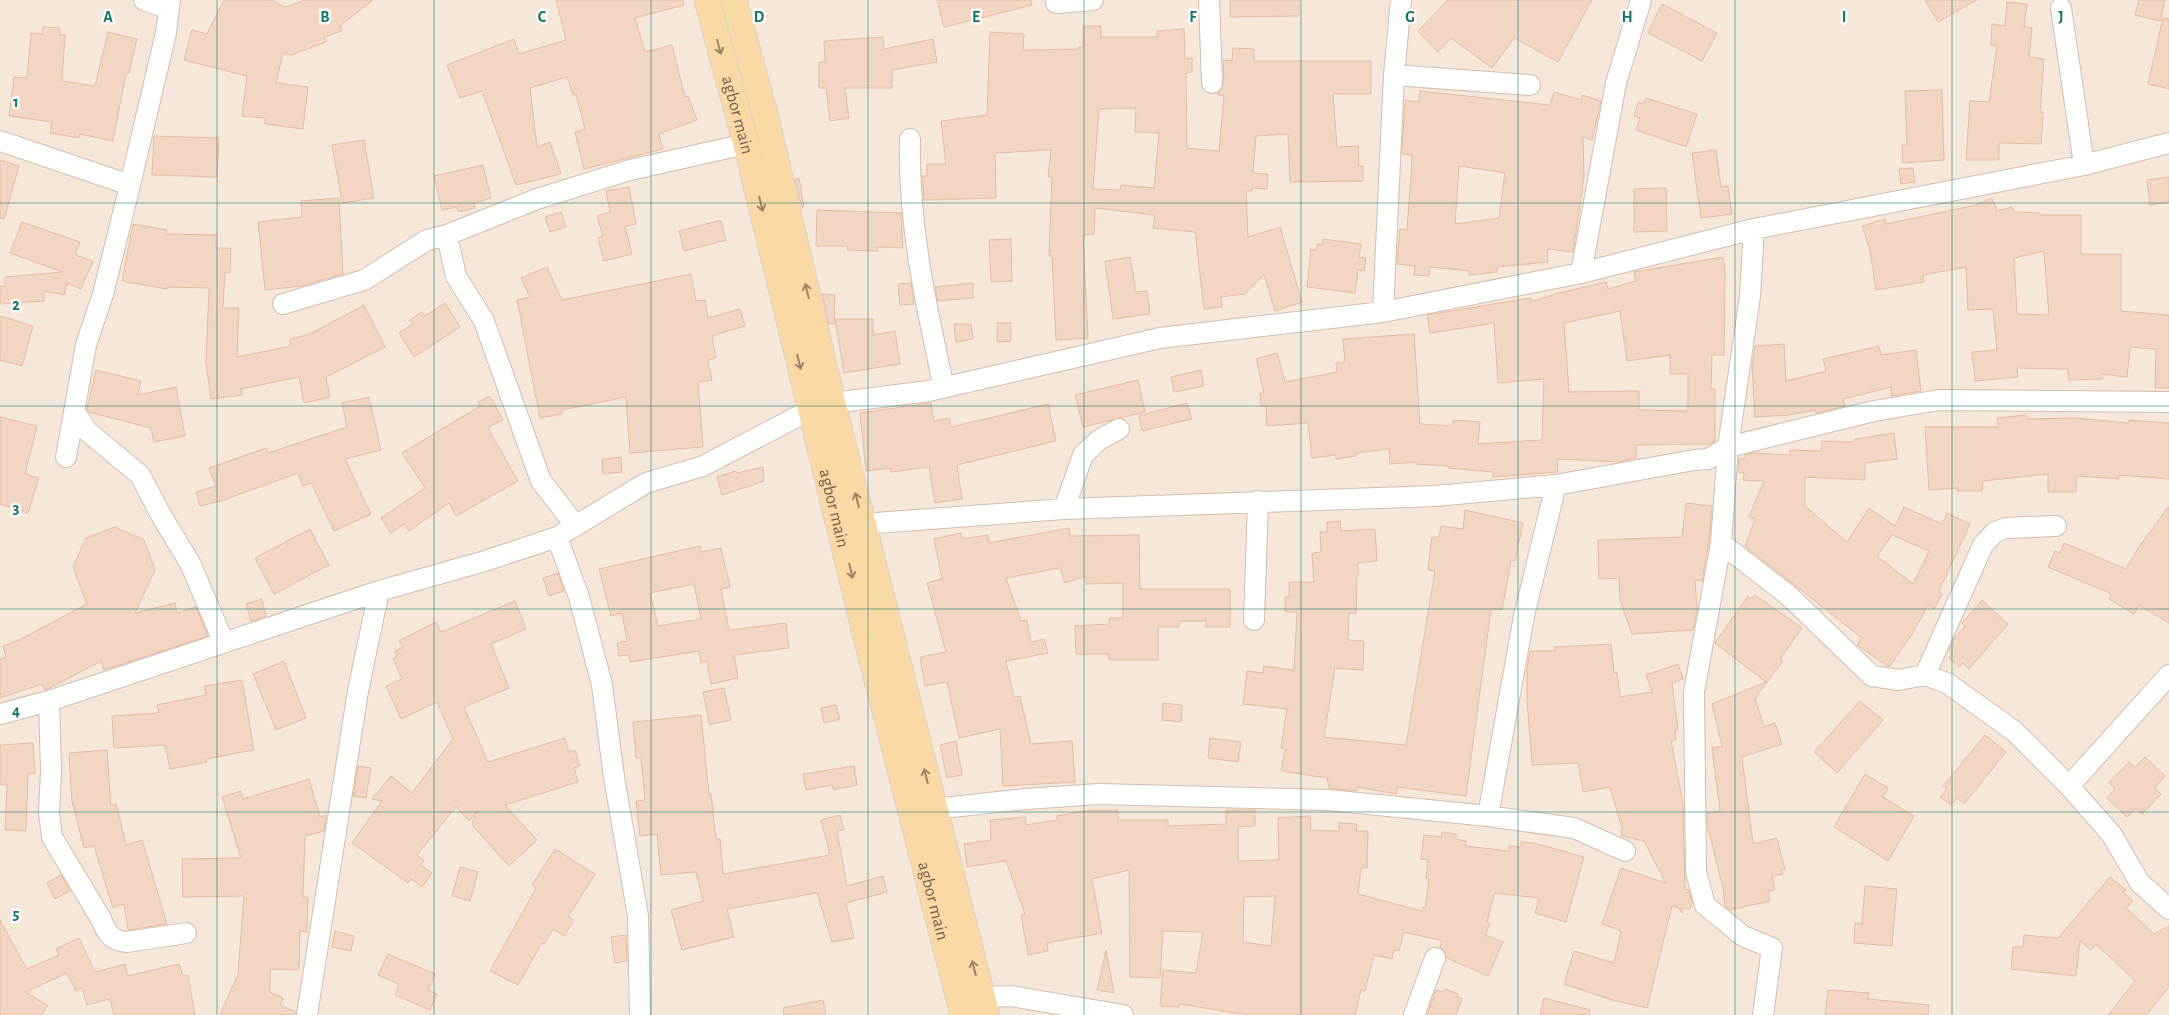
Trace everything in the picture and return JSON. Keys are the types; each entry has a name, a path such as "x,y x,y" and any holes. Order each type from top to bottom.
{"main road":[{"name":"agbor main","path":"707,0 746,144 822,407 877,630 963,1015"},
{"name":"agbor main","path":"734,0 767,122 822,407 863,524 877,630 934,810 984,1006"}],"street":[{"path":"66,458 86,345 103,294 166,32 170,4 144,0"},
{"path":"1056,3 1093,0"},
{"path":"1209,0 1212,84"},
{"path":"1383,312 1394,75 1401,0"},
{"path":"1581,273 1616,83 1640,0"},
{"path":"2061,8 2084,165"},
{"path":"1394,75 1530,85"},
{"path":"910,139 910,174 918,264 944,388"},
{"path":"0,141 130,185"},
{"path":"0,714 50,701 223,641 379,590 485,561 557,537 646,483 703,466 822,407 944,388 1160,338 1383,312 1581,273 1754,229 2084,165 2169,143"},
{"path":"283,304 364,280 427,240 447,235 537,199 630,170 746,144"},
{"path":"1754,229 1750,296 1728,447 1722,543 1694,692 1696,872 1705,906 1743,936 1772,948 1763,1015"},
{"path":"447,235 456,276 484,321 541,481 576,526"},
{"path":"863,524 1064,509 1435,496 1556,485 1708,459 1728,447 1874,411 1939,400 2169,402"},
{"path":"74,411 87,431 140,475 161,515 191,564 223,641"},
{"path":"1064,509 1083,455 1099,440 1119,429"},
{"path":"1488,816 1524,616 1556,485"},
{"path":"1254,620 1258,501"},
{"path":"1925,675 1983,545 1995,532 2006,528 2056,526"},
{"path":"557,537 579,598 602,685 614,777 638,916 640,1015"},
{"path":"1722,543 1788,595 1872,676 1900,680 1925,675 1947,684 2014,731 2069,786 2112,835 2140,883 2169,909"},
{"path":"307,1015 358,691 379,590"},
{"path":"2069,786 2169,675"},
{"path":"50,701 51,772 49,813 52,838 106,933 119,942 186,933"},
{"path":"934,810 1025,799 1099,794 1328,800 1488,816 1574,828 1625,851"},
{"path":"1414,1015 1435,958"},
{"path":"984,1006 1011,996 1123,1015"}],"shaded area":[{"path":"0,0 2169,0 2169,1015 0,1015"}],"building":[{"path":"224,0 271,0 285,7 306,0 373,0 340,26 342,31 324,37 326,42 291,55 283,53 276,83 308,87 303,129 265,124 265,118 242,116 247,76 184,60 192,30 207,34"},
{"path":"556,0 683,0 684,5 635,18 645,52 672,45 685,97 688,96 697,120 659,134 663,149 584,169 575,132 585,129 576,94 573,95 567,77 530,88 537,147 550,142 561,174 516,185 482,91 460,98 447,65 514,39 519,54 566,40"},
{"path":"937,0 1031,0 1032,5 944,27"},
{"path":"1230,0 1299,0 1299,16 1230,17"},
{"path":"1448,0 1592,0 1558,62 1514,38 1492,68 1451,38 1438,52 1418,31"},
{"path":"1925,0 1977,0 1938,22"},
{"path":"2139,0 2165,0 2160,21 2135,15"},
{"path":"2007,2 2027,4 2024,27 2032,28 2029,57 2044,59 2040,112 2043,112 2041,144 1999,143 1999,160 1966,160 1970,101 1989,102 1997,46 1991,45 1992,24 2005,26"},
{"path":"1662,4 1717,33 1702,61 1648,33"},
{"path":"2163,18 2169,19 2169,89 2148,84"},
{"path":"1083,26 1101,26 1101,37 1157,37 1157,31 1184,29 1185,59 1192,58 1192,72 1186,73 1187,148 1219,151 1224,95 1218,95 1218,93 1224,83 1223,60 1232,61 1233,48 1254,49 1254,61 1371,61 1371,94 1333,94 1337,147 1358,146 1359,166 1363,166 1363,181 1290,182 1288,134 1256,136 1253,173 1268,174 1267,189 1252,188 1252,191 1246,191 1248,237 1280,227 1302,302 1275,311 1264,275 1245,294 1221,297 1222,307 1204,309 1195,232 1153,228 1155,215 1095,208 1094,234 1083,235 1088,338 1056,340 1052,256 1049,256 1052,177 1048,177 1051,150 995,153 996,198 924,200 922,176 927,176 927,164 946,164 941,121 987,115 990,32 1024,34 1023,50 1079,49 1079,47 1083,47","holes":["1136,108 1135,132 1159,133 1154,188 1121,185 1120,190 1093,189 1099,109"]},
{"path":"43,27 60,28 60,35 65,35 62,81 95,86 108,32 137,39 129,73 126,73 113,141 80,134 79,138 50,133 52,122 9,116 14,77 27,78 31,33 42,34"},
{"path":"883,37 884,49 933,39 937,62 892,70 892,88 845,88 849,118 830,121 826,88 819,88 819,62 825,62 824,41"},
{"path":"1942,90 1944,160 1903,163 1902,145 1907,145 1905,91"},
{"path":"1420,91 1550,105 1554,92 1581,100 1582,95 1601,101 1592,140 1583,137 1584,177 1573,252 1547,249 1548,262 1497,267 1497,272 1469,275 1469,271 1430,267 1429,276 1414,275 1415,266 1397,264 1400,229 1407,230 1412,160 1412,155 1402,154 1405,100 1419,102","holes":["1459,166 1505,173 1499,218 1455,224"]},
{"path":"1646,98 1697,114 1686,147 1636,130 1640,118 1634,116 1638,102 1644,104"},
{"path":"154,136 219,138 217,177 152,175"},
{"path":"364,140 374,198 342,203 332,145"},
{"path":"1716,150 1721,187 1728,186 1732,214 1701,218 1692,153"},
{"path":"0,160 19,166 4,219 0,218"},
{"path":"483,165 491,198 474,203 475,208 459,212 457,207 442,210 434,176"},
{"path":"1913,168 1915,182 1901,184 1899,169"},
{"path":"2169,177 2169,202 2150,205 2147,180"},
{"path":"799,178 804,207 802,207 795,179"},
{"path":"629,187 636,224 625,227 632,254 604,261 598,238 603,236 597,216 610,212 606,191"},
{"path":"1666,188 1667,231 1634,232 1634,189"},
{"path":"339,198 343,274 301,286 265,290 258,222 302,217 301,201"},
{"path":"1992,198 1997,211 2012,207 2014,212 2040,213 2040,215 2081,215 2081,254 2121,254 2121,311 2169,315 2169,388 2155,388 2156,349 2130,347 2127,377 2102,374 2102,379 2068,380 2068,369 2017,368 2018,377 1975,381 1972,352 1997,350 1993,309 1968,310 1966,267 1923,275 1924,282 1876,290 1870,250 1862,226 1885,219 1886,224 1976,205","holes":["2044,251 2049,315 2017,314 2014,258"]},
{"path":"817,210 901,213 903,248 877,247 877,251 847,250 848,246 816,246"},
{"path":"561,212 566,227 550,232 545,217"},
{"path":"721,221 726,240 684,251 679,231"},
{"path":"22,222 80,242 75,255 93,261 81,289 67,283 64,295 44,291 44,301 0,304 0,286 5,286 5,277 63,272 10,253"},
{"path":"133,224 167,230 166,234 216,235 216,248 231,248 230,273 225,272 223,308 239,308 237,357 291,346 290,339 310,334 364,305 385,347 326,377 330,397 304,403 299,377 241,389 242,395 211,399 206,363 209,288 167,287 167,289 122,281"},
{"path":"1011,239 1012,281 991,282 989,240"},
{"path":"1323,239 1361,244 1359,257 1366,258 1364,271 1358,270 1355,293 1307,287 1311,249 1316,250 1317,244 1322,245"},
{"path":"1130,257 1136,292 1147,291 1150,314 1113,319 1105,261"},
{"path":"1723,257 1725,268 1724,355 1712,355 1711,389 1715,389 1715,441 1709,444 1636,445 1636,458 1619,462 1557,459 1558,472 1493,477 1493,472 1448,468 1448,466 1416,464 1416,462 1390,464 1389,449 1355,453 1356,456 1336,459 1336,455 1312,458 1308,423 1267,426 1266,406 1261,406 1260,393 1264,393 1256,359 1277,353 1285,382 1337,372 1336,363 1345,362 1343,339 1414,334 1420,424 1452,426 1453,420 1480,422 1478,444 1542,440 1544,379 1498,383 1494,323 1430,333 1427,315 1530,298 1531,302 1606,282 1608,289 1636,281 1634,272","holes":["1620,311 1627,361 1670,355 1670,374 1688,374 1688,411 1639,410 1639,391 1569,392 1564,323"]},
{"path":"547,267 562,300 691,274 696,301 705,300 708,318 740,309 745,326 712,336 716,358 708,360 712,380 698,382 703,447 630,453 626,397 562,410 562,414 540,418 517,300 530,297 521,278"},
{"path":"911,283 914,304 900,305 898,284"},
{"path":"973,283 973,298 938,301 935,287"},
{"path":"822,294 835,295 834,324 829,324"},
{"path":"445,303 460,327 414,357 399,333 413,324 410,320 422,312 425,316"},
{"path":"0,316 33,326 22,366 0,360"},
{"path":"835,319 873,319 873,335 895,331 900,364 844,373"},
{"path":"997,323 1011,323 1011,341 997,342"},
{"path":"954,324 971,324 973,339 956,342"},
{"path":"1784,344 1786,381 1826,371 1823,359 1879,346 1881,355 1916,350 1921,391 1892,396 1891,387 1843,399 1845,406 1816,413 1815,410 1788,415 1755,417 1752,366 1755,346"},
{"path":"96,370 141,381 138,395 176,387 185,436 154,442 151,428 89,412 87,409"},
{"path":"1201,370 1204,386 1174,392 1171,377"},
{"path":"1138,380 1145,412 1083,427 1075,395"},
{"path":"490,396 503,420 489,427 490,432 518,481 456,516 449,503 409,531 404,524 391,533 381,518 425,488 402,453 480,406 478,402"},
{"path":"369,397 381,450 345,459 371,514 334,531 311,483 303,486 298,473 221,501 200,506 196,492 216,486 209,468 266,448 268,453 347,427 342,403"},
{"path":"931,403 934,421 949,418 951,427 1048,404 1056,441 957,465 962,499 935,503 929,467 891,472 891,468 866,471 860,413"},
{"path":"1187,403 1192,419 1142,431 1139,416"},
{"path":"2026,415 2027,419 2076,418 2129,423 2129,420 2169,423 2169,479 2119,475 2119,479 2076,476 2076,492 2048,492 2048,474 1983,481 1982,491 1957,491 1958,488 1929,490 1925,427 1998,427 1997,418"},
{"path":"0,417 37,426 25,474 39,478 28,513 0,504"},
{"path":"1894,433 1897,459 1865,463 1865,480 1805,477 1805,506 1847,542 1869,508 1895,526 1904,507 1942,524 1947,513 1970,524 1939,591 1942,594 1934,609 1928,605 1913,633 1889,667 1857,645 1862,638 1745,546 1755,519 1749,517 1764,481 1743,480 1744,473 1738,472 1739,459 1745,459 1745,455 1754,453 1790,455 1790,450 1821,451 1822,441 1855,442 1855,439","holes":["1892,535 1929,551 1913,584 1877,556"]},
{"path":"621,457 622,472 603,474 602,459"},
{"path":"763,467 764,481 722,495 717,477 736,471 737,473"},
{"path":"1686,503 1712,506 1709,542 1702,581 1695,580 1697,610 1693,630 1632,634 1620,600 1619,578 1599,579 1598,540 1682,537"},
{"path":"2169,506 2169,623 2139,605 2134,614 2109,599 2112,594 2048,567 2055,551 2060,553 2064,543 2126,569 2139,547"},
{"path":"1465,510 1523,523 1515,561 1511,560 1502,610 1491,609 1466,796 1397,787 1396,794 1357,787 1357,791 1329,788 1327,778 1281,771 1285,749 1281,748 1287,709 1243,704 1247,671 1263,673 1264,666 1294,670 1297,612 1285,612 1285,597 1289,597 1289,582 1314,582 1312,553 1321,552 1320,532 1327,532 1327,522 1340,521 1341,531 1375,529 1377,561 1357,563 1359,574 1357,574 1356,613 1349,613 1348,640 1364,641 1363,670 1335,668 1324,737 1406,745 1435,571 1428,570 1432,537 1439,537 1441,526 1463,529"},
{"path":"115,527 144,540 155,570 135,613 175,603 177,613 196,607 208,636 104,670 101,661 45,690 42,684 0,698 0,659 6,657 3,646 19,640 87,604 73,567 86,538"},
{"path":"1069,528 1070,536 1139,535 1140,589 1230,589 1230,627 1206,627 1206,621 1179,621 1179,627 1158,627 1158,660 1109,660 1109,654 1076,654 1075,626 1109,624 1109,618 1123,618 1123,583 1086,584 1086,576 1065,583 1060,568 1006,578 1021,621 1027,620 1031,642 1044,639 1048,653 1006,661 1014,697 1020,696 1031,744 1072,741 1075,782 1003,786 1000,729 959,738 947,682 925,686 920,657 946,652 927,583 942,579 934,539 961,533 962,539 988,535 989,543"},
{"path":"310,529 329,565 274,594 255,558"},
{"path":"700,546 701,552 721,548 730,587 721,589 729,630 786,623 789,648 734,655 738,678 711,684 707,661 701,663 699,651 630,662 629,655 619,656 617,643 627,641 622,613 611,616 599,569","holes":["694,584 701,619 658,626 650,593"]},
{"path":"558,573 564,591 549,596 543,578"},
{"path":"1755,595 1802,628 1780,659 1783,661 1755,698 1764,727 1775,723 1782,744 1742,757 1753,844 1777,838 1785,869 1782,870 1783,874 1772,876 1775,890 1768,891 1770,901 1730,910 1725,906 1723,888 1707,823 1707,813 1720,811 1712,748 1722,746 1712,704 1766,682 1715,643 1748,596 1752,599"},
{"path":"262,599 266,616 251,621 246,604"},
{"path":"1982,600 2008,624 1969,669 1963,663 1959,667 1949,658 1952,654 1949,651 1955,637 1965,626 1962,623"},
{"path":"515,601 526,629 491,644 509,688 464,707 488,762 565,738 569,752 575,750 580,766 574,768 578,782 505,805 537,840 509,866 472,825 477,811 469,821 456,807 417,855 424,860 421,865 432,873 422,887 411,879 408,883 352,843 382,801 372,799 391,776 412,793 453,739 437,702 401,719 386,686 402,679 393,659 397,656 395,651 403,647 399,641 436,622 441,632"},
{"path":"1611,644 1614,673 1617,672 1620,697 1652,692 1646,675 1678,664 1683,679 1672,683 1678,730 1675,730 1676,740 1671,741 1683,804 1685,889 1689,890 1692,903 1690,909 1682,908 1682,913 1679,908 1672,906 1647,1008 1612,1000 1564,984 1574,951 1614,963 1621,931 1602,924 1621,868 1666,883 1644,841 1621,836 1622,828 1610,787 1583,792 1578,763 1532,765 1527,699 1527,668 1530,651 1555,651 1555,647"},
{"path":"284,661 306,718 276,730 253,674"},
{"path":"242,680 254,750 206,759 207,762 170,769 165,745 114,748 112,716 159,713 157,705 206,695 204,686"},
{"path":"724,688 731,720 710,725 703,692"},
{"path":"1860,701 1883,720 1837,773 1814,752"},
{"path":"1163,703 1182,705 1181,722 1162,720"},
{"path":"836,705 840,719 824,723 821,708"},
{"path":"701,715 709,794 711,794 716,839 720,839 723,874 830,855 821,820 840,815 844,830 837,831 847,886 883,876 887,892 846,903 854,938 832,942 817,893 727,909 734,937 682,950 671,910 703,901 696,872 661,875 657,834 640,836 636,801 645,800 641,758 636,758 633,722"},
{"path":"1985,735 2006,752 1964,804 1957,798 1951,805 1940,797 1947,789 1943,786"},
{"path":"1210,738 1241,742 1238,762 1208,758"},
{"path":"956,741 962,775 947,778 940,745"},
{"path":"33,743 35,773 28,774 26,831 5,830 7,784 0,785 0,745"},
{"path":"107,750 111,805 116,804 126,845 142,840 167,924 128,930 124,904 113,908 94,846 84,848 72,801 69,753"},
{"path":"2145,757 2165,776 2155,788 2161,794 2142,814 2136,808 2127,817 2107,798 2115,789 2109,783 2129,762 2135,767"},
{"path":"358,766 371,768 366,798 353,796"},
{"path":"854,766 857,785 833,790 832,785 806,790 803,774"},
{"path":"1865,774 1888,788 1883,797 1914,816 1888,861 1834,827"},
{"path":"309,779 320,817 326,815 324,831 305,836 303,897 308,897 307,932 300,931 299,970 270,969 270,992 283,998 280,1005 296,1012 295,1015 220,1015 238,974 244,896 183,897 182,859 241,858 222,797 241,791 243,799"},
{"path":"1091,810 1118,810 1118,820 1168,820 1168,826 1226,824 1226,810 1255,810 1255,826 1238,827 1238,861 1279,860 1278,818 1310,816 1311,830 1339,831 1339,823 1357,824 1356,831 1368,831 1367,868 1361,868 1358,894 1422,911 1423,907 1425,908 1429,878 1426,878 1428,860 1421,859 1424,835 1441,837 1442,832 1456,834 1456,839 1466,841 1465,846 1509,851 1509,846 1521,847 1521,842 1534,843 1584,857 1566,922 1535,913 1539,898 1495,893 1487,922 1490,924 1485,935 1503,942 1488,976 1447,958 1440,947 1442,941 1404,932 1399,951 1394,950 1392,959 1374,955 1365,991 1361,990 1355,1015 1248,1015 1180,1004 1179,1007 1160,1006 1163,970 1196,973 1203,932 1163,931 1160,978 1130,977 1129,870 1092,879 1102,933 1047,943 1048,951 1028,955 1021,915 1025,914 1006,861 967,867 964,844 991,840 990,820 1025,817 1026,825 1057,820 1057,816","holes":["1275,896 1271,946 1243,942 1244,897"]},
{"path":"555,849 595,874 568,917 574,920 564,936 553,929 544,944 542,943 518,985 490,971 536,888 532,885"},
{"path":"460,867 478,872 470,901 452,896"},
{"path":"61,875 70,891 55,899 47,883"},
{"path":"2110,877 2126,890 2123,892 2133,901 2126,908 2154,934 2169,926 2169,987 2146,1015 2108,1015 2135,981 2096,944 2091,950 2080,941 2076,976 2011,969 2013,947 2023,947 2024,935 2058,938"},
{"path":"1865,886 1897,889 1892,946 1854,943 1855,923 1862,924"},
{"path":"0,920 27,969 59,955 56,949 79,938 95,972 125,964 128,976 179,964 183,976 188,975 195,1015 114,1015 110,999 87,1005 82,988 76,991 67,973 26,992 48,1006 41,1015 0,1015"},
{"path":"335,931 354,936 351,951 332,947"},
{"path":"626,935 627,961 615,963 611,937"},
{"path":"1106,950 1114,993 1097,990"},
{"path":"388,954 435,974 428,990 437,994 430,1010 395,995 399,984 378,975"},
{"path":"1445,989 1458,994 1457,997 1462,998 1456,1015 1427,1015 1436,990 1444,992"},
{"path":"1828,990 1869,993 1868,999 1929,1005 1928,1015 1825,1015"},
{"path":"1544,998 1590,1010 1589,1015 1540,1015"},
{"path":"823,1000 826,1015 784,1015 783,1008"}]}
